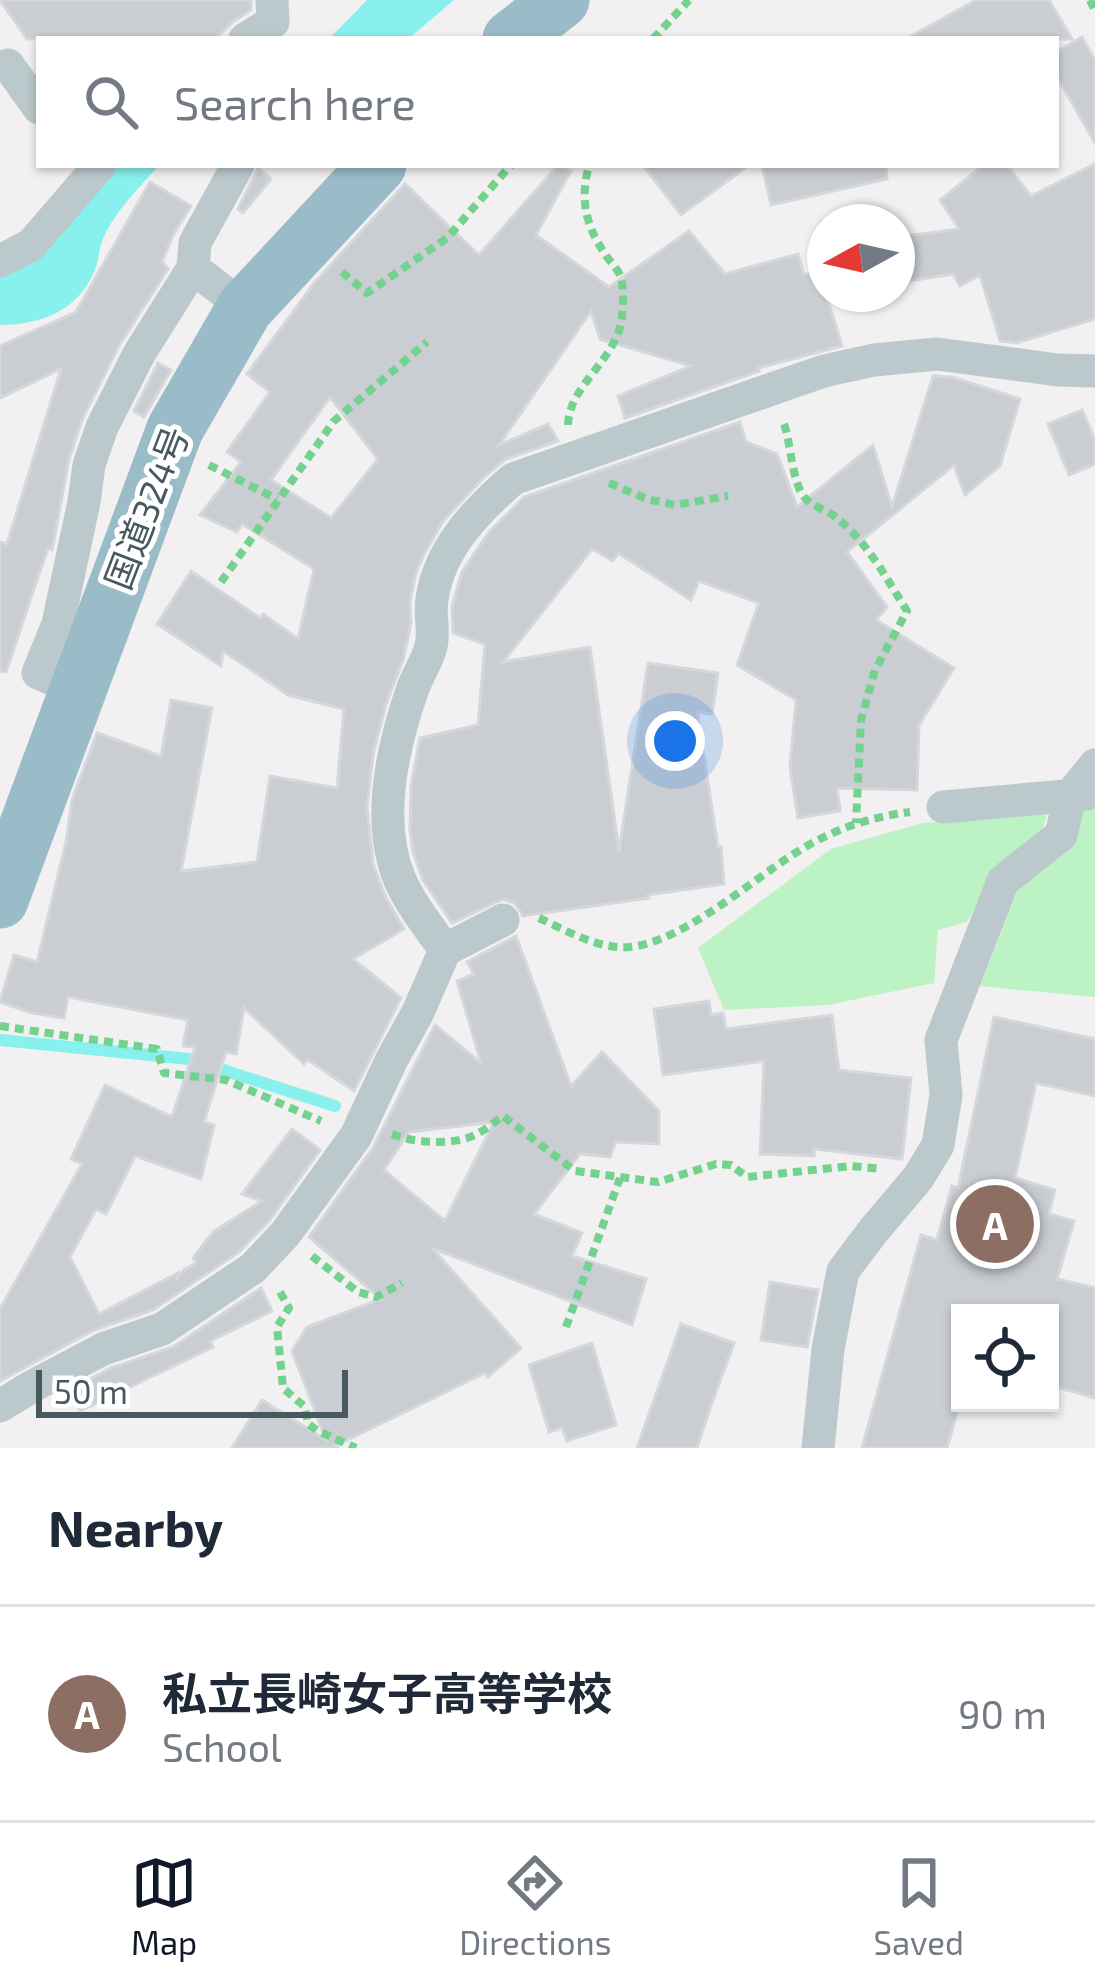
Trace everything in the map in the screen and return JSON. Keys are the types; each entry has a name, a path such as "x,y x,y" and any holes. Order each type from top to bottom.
{"highway":[{"path":"516,36 561,0"},
{"name":"国道324号","path":"0,900 175,429 245,308 375,168"}],"street":[{"path":"250,36 273,22 272,0"},
{"path":"8,65 36,103"},
{"path":"77,690 38,673 58,623 88,465 139,354 193,268 195,243 236,168"},
{"path":"0,261 31,245 70,179"},
{"path":"193,268 245,308"},
{"path":"445,950 398,877 389,818 393,759 413,687 432,645 432,599 444,560 474,513 513,478 824,371 874,360 937,354 1058,370 1095,370"},
{"path":"818,1448 828,1349 843,1271 922,1173 938,1145 946,1095 941,1040 1003,881 1061,835 1095,765"},
{"path":"943,807 1082,795"},
{"path":"0,1406 103,1349 162,1329 253,1268 285,1234 359,1129 445,950 503,920"}],"path":[{"path":"656,36 689,0"},
{"path":"1090,0 1095,11"},
{"path":"306,241 367,293 447,238 508,168"},
{"path":"589,168 583,188 584,214 621,277 622,318 616,344 575,399 567,419 579,454 591,476 647,499 675,506 728,496"},
{"path":"220,582 334,422 427,342"},
{"path":"772,389 806,500 836,516 878,565 907,611 875,670 861,720 856,823"},
{"path":"214,446 207,464 278,499"},
{"path":"503,920 530,914 576,935 619,947 654,943 800,850 856,823 943,807"},
{"path":"0,1026 157,1049 164,1072 226,1080 359,1129 404,1139 473,1137 503,1115 575,1171 658,1182 716,1164 731,1165 747,1177 851,1166 922,1173"},
{"path":"566,1327 620,1178"},
{"path":"285,1234 358,1292 376,1297 403,1283"},
{"path":"261,1260 289,1308 277,1327 284,1388 305,1407 308,1424 317,1432 356,1448"}],"green space":[{"path":"1095,804 1095,997 980,986 1017,892 1073,834 1075,805"},
{"path":"1048,812 1042,831 993,873 967,922 938,930 934,983 828,1005 724,1010 698,948 831,849 923,823"}],"water":[{"path":"367,0 454,0 412,36 332,36"},
{"path":"105,168 156,168 114,219 89,282 70,304 45,318 0,325 0,275"}],"building":[{"path":"0,0 251,0 251,10 218,36 27,39"},
{"path":"976,0 1049,0 1072,39 1059,36 911,36"},
{"path":"1082,37 1095,60 1095,143 1059,80 1059,50"},
{"path":"1095,164 1095,319 1016,343 1000,341 980,275 960,286 953,274 915,280 915,235 959,229 940,200 980,168 1009,168 1031,196"},
{"path":"258,168 271,179 243,213 238,209"},
{"path":"555,168 564,168 571,171 536,235 609,287 689,231 725,274 798,254 807,274 807,312 832,312 842,346 758,368 625,418 618,396 691,366 600,339 591,311 499,445 548,424 558,441 506,459 485,476 444,520 416,573 411,623 373,754 367,807 373,864 404,929 353,959 401,998 354,1091 308,1060 304,1064 244,1008 236,1054 226,1052 204,1122 214,1125 201,1179 135,1156 106,1214 96,1209 70,1257 99,1314 178,1273 176,1280 196,1263 193,1258 213,1232 262,1201 242,1194 292,1129 320,1150 269,1221 239,1252 153,1310 94,1330 0,1381 0,1309 82,1164 71,1159 105,1085 172,1117 195,1047 183,1046 188,1020 68,997 64,1018 0,1002 14,955 37,962 72,800 97,733 161,756 171,700 212,708 181,871 257,862 270,776 337,788 344,709 288,695 223,651 221,666 157,624 191,571 298,639 314,569 242,524 237,532 200,515 241,462 227,452 270,392 247,374 315,282 405,184 479,255","holes":["330,397 378,459 331,518 271,480"]},
{"path":"645,168 745,168 681,215"},
{"path":"763,168 886,168 887,179 771,205"},
{"path":"150,182 191,206 162,262 168,269 120,344 82,420 69,459 52,550 48,548 6,672 0,671 0,542 7,544 61,369 0,398 0,346 76,312"},
{"path":"158,363 171,370 144,417 134,411"},
{"path":"933,376 952,377 1020,399 1000,466 965,495 954,465 847,552 887,607 876,620 954,668 919,725 917,790 837,788 840,811 798,818 790,767 796,700 737,665 759,603 699,581 691,600 618,553 613,561 592,549 503,662 590,647 619,851 648,663 718,673 712,714 697,712 724,884 523,916 515,903 503,899 452,923 423,880 413,852 411,786 420,738 478,725 485,644 453,633 452,606 462,572 489,532 524,497 740,422 746,442 777,454 797,507 873,445 892,507"},
{"path":"1082,410 1095,440 1095,464 1069,475 1048,424"},
{"path":"516,936 571,1086 602,1052 659,1111 659,1144 616,1142 610,1157 580,1154 534,1214 582,1233 572,1256 646,1279 632,1325 432,1248 521,1348 488,1377 485,1373 335,1446 339,1448 232,1448 262,1400 326,1440 292,1351 307,1327 381,1299 309,1237 373,1148 435,1025 481,1063 457,981 474,974 467,962","holes":["494,1122 445,1221 384,1170 409,1132"]},
{"path":"709,1001 711,1015 723,1013 726,1029 832,1015 839,1070 911,1078 902,1159 814,1149 814,1156 760,1154 764,1061 663,1075 654,1009"},
{"path":"994,1017 1095,1039 1095,1096 1036,1083 1015,1178 1055,1190 1049,1214 1074,1221 1057,1279 1095,1288 1095,1398 1059,1388 1059,1304 951,1304 951,1412 957,1412 947,1448 862,1448 921,1235 937,1240 952,1186 958,1188"},
{"path":"770,1282 818,1290 807,1347 761,1340"},
{"path":"261,1288 272,1311 210,1341 213,1347 80,1411 70,1390 111,1368 173,1347"},
{"path":"681,1324 734,1343 697,1448 637,1448"},
{"path":"592,1343 616,1425 567,1441 562,1428 549,1432 529,1365"}],"waterway":[{"path":"0,1040 189,1059 335,1106"}],"place":[{"name":"私立長崎女子高等学校","path":"995,1224"}]}
